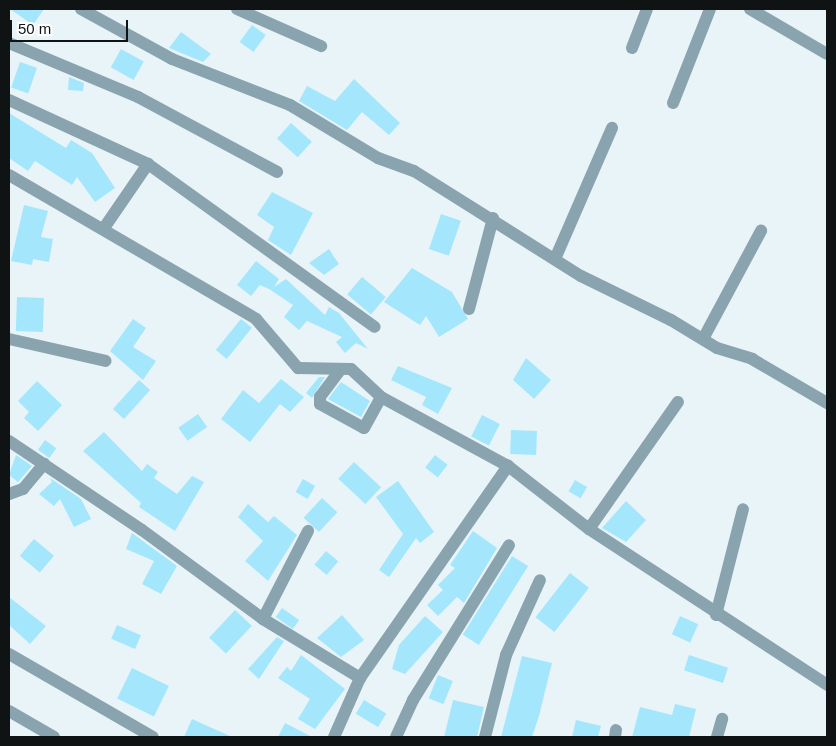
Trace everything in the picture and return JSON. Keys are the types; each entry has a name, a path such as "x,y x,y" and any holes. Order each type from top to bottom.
{"street":[{"path":"81,9 95,13 172,59 290,105 493,218 555,259 703,339 752,359 827,403"},
{"path":"237,9 321,46"},
{"path":"632,48 647,9"},
{"path":"673,103 710,9"},
{"path":"750,9 827,54"},
{"path":"774,23 776,9"},
{"path":"9,43 138,97 277,172"},
{"path":"9,100 148,164 375,327"},
{"path":"555,259 612,128"},
{"path":"104,228 148,164"},
{"path":"9,175 104,228 256,319 298,368 351,369 381,397 508,466 589,529 827,685"},
{"path":"469,308 493,218"},
{"path":"703,339 761,231"},
{"path":"9,339 106,361"},
{"path":"341,368 320,397 320,404 364,428 381,397"},
{"path":"589,529 678,402"},
{"path":"9,441 263,619 360,678"},
{"path":"9,494 23,489 44,464"},
{"path":"334,737 360,678 508,466"},
{"path":"716,614 743,509"},
{"path":"263,619 308,531"},
{"path":"396,737 413,700 509,545"},
{"path":"485,737 506,656 540,580"},
{"path":"9,654 153,737"},
{"path":"9,711 54,737"},
{"path":"717,737 722,719"}],"building":[{"path":"10,9 44,9 33,25"},
{"path":"252,25 266,35 253,52 240,42"},
{"path":"181,32 211,54 203,62 169,48"},
{"path":"121,49 144,62 134,80 111,67"},
{"path":"20,62 37,68 28,93 11,88"},
{"path":"69,77 84,83 83,91 68,90"},
{"path":"354,79 400,123 389,135 362,112 347,130 299,101 307,86 335,101"},
{"path":"9,113 66,148 71,140 92,153 115,188 95,202 77,177 72,185 35,161 28,171 9,158"},
{"path":"291,123 312,142 298,157 277,139"},
{"path":"272,192 313,213 291,255 268,240 274,227 257,215"},
{"path":"24,205 48,211 41,237 53,239 49,262 33,259 32,265 11,261"},
{"path":"441,214 461,221 449,256 429,249"},
{"path":"329,249 339,264 324,275 309,263"},
{"path":"256,261 279,279 274,287 286,279 325,315 329,307 339,313 368,349 356,343 345,353 336,342 342,337 307,321 299,330 284,317 293,305 269,289 260,285 251,296 237,285"},
{"path":"412,268 452,292 468,319 439,337 426,316 420,325 384,302"},
{"path":"362,277 386,297 371,315 347,295"},
{"path":"17,297 44,298 43,332 16,331"},
{"path":"133,319 146,328 133,347 156,361 143,380 110,351"},
{"path":"241,319 252,328 227,359 216,350"},
{"path":"526,358 551,380 534,399 513,380"},
{"path":"398,366 452,388 438,414 422,405 426,397 391,380"},
{"path":"319,377 325,377 312,398 306,393"},
{"path":"281,379 304,397 290,412 280,404 250,442 221,419 243,390 259,403"},
{"path":"139,380 150,390 124,419 113,409"},
{"path":"37,381 62,405 38,431 24,418 29,412 18,401"},
{"path":"341,382 370,401 361,417 328,399"},
{"path":"198,414 207,427 188,441 178,428"},
{"path":"482,415 500,424 489,445 471,436"},
{"path":"511,430 537,431 536,455 510,454"},
{"path":"104,432 142,471 147,464 158,472 154,478 177,494 192,476 204,482 175,531 139,507 141,503 83,451"},
{"path":"45,440 56,448 49,458 38,450"},
{"path":"16,455 32,466 18,482 9,475"},
{"path":"435,455 448,465 438,477 425,468"},
{"path":"354,462 381,487 365,504 338,479"},
{"path":"50,478 81,499 91,519 74,527 60,499 54,506 39,494 52,482"},
{"path":"303,479 315,486 308,499 296,492"},
{"path":"575,480 587,487 581,498 568,491"},
{"path":"398,481 434,532 420,543 416,538 389,577 379,570 403,534 376,497"},
{"path":"322,498 337,512 319,532 304,518"},
{"path":"626,501 646,520 626,542 602,528"},
{"path":"248,504 268,522 274,516 297,535 268,581 245,561 263,541 238,517"},
{"path":"473,531 497,548 464,603 457,597 438,616 427,605 443,590 438,585 455,568 450,565"},
{"path":"132,533 177,566 161,594 142,584 154,561 126,549"},
{"path":"34,539 54,556 40,573 20,556"},
{"path":"326,551 338,561 327,575 314,565"},
{"path":"512,556 528,566 479,645 463,635"},
{"path":"570,573 589,588 554,632 536,617"},
{"path":"9,597 46,626 30,644 9,625"},
{"path":"282,608 299,620 293,629 276,617"},
{"path":"235,610 252,626 226,653 209,638"},
{"path":"342,615 364,640 341,657 317,638"},
{"path":"425,616 443,632 405,674 392,669 399,645"},
{"path":"680,616 698,624 690,642 672,634"},
{"path":"117,625 141,635 135,649 111,639"},
{"path":"277,637 284,641 259,679 248,669"},
{"path":"301,655 345,689 315,729 298,719 310,699 278,678 287,667 291,671"},
{"path":"689,655 728,668 723,683 684,670"},
{"path":"522,656 552,663 539,716 532,737 501,737"},
{"path":"132,668 169,686 154,717 117,699"},
{"path":"438,675 453,681 443,704 429,698"},
{"path":"364,700 386,713 378,727 356,714"},
{"path":"453,700 484,707 477,737 444,737"},
{"path":"675,704 696,709 689,737 632,737 640,707 672,715"},
{"path":"192,719 232,737 184,737"},
{"path":"576,720 601,726 598,737 572,737"},
{"path":"285,723 312,737 278,737"}]}
